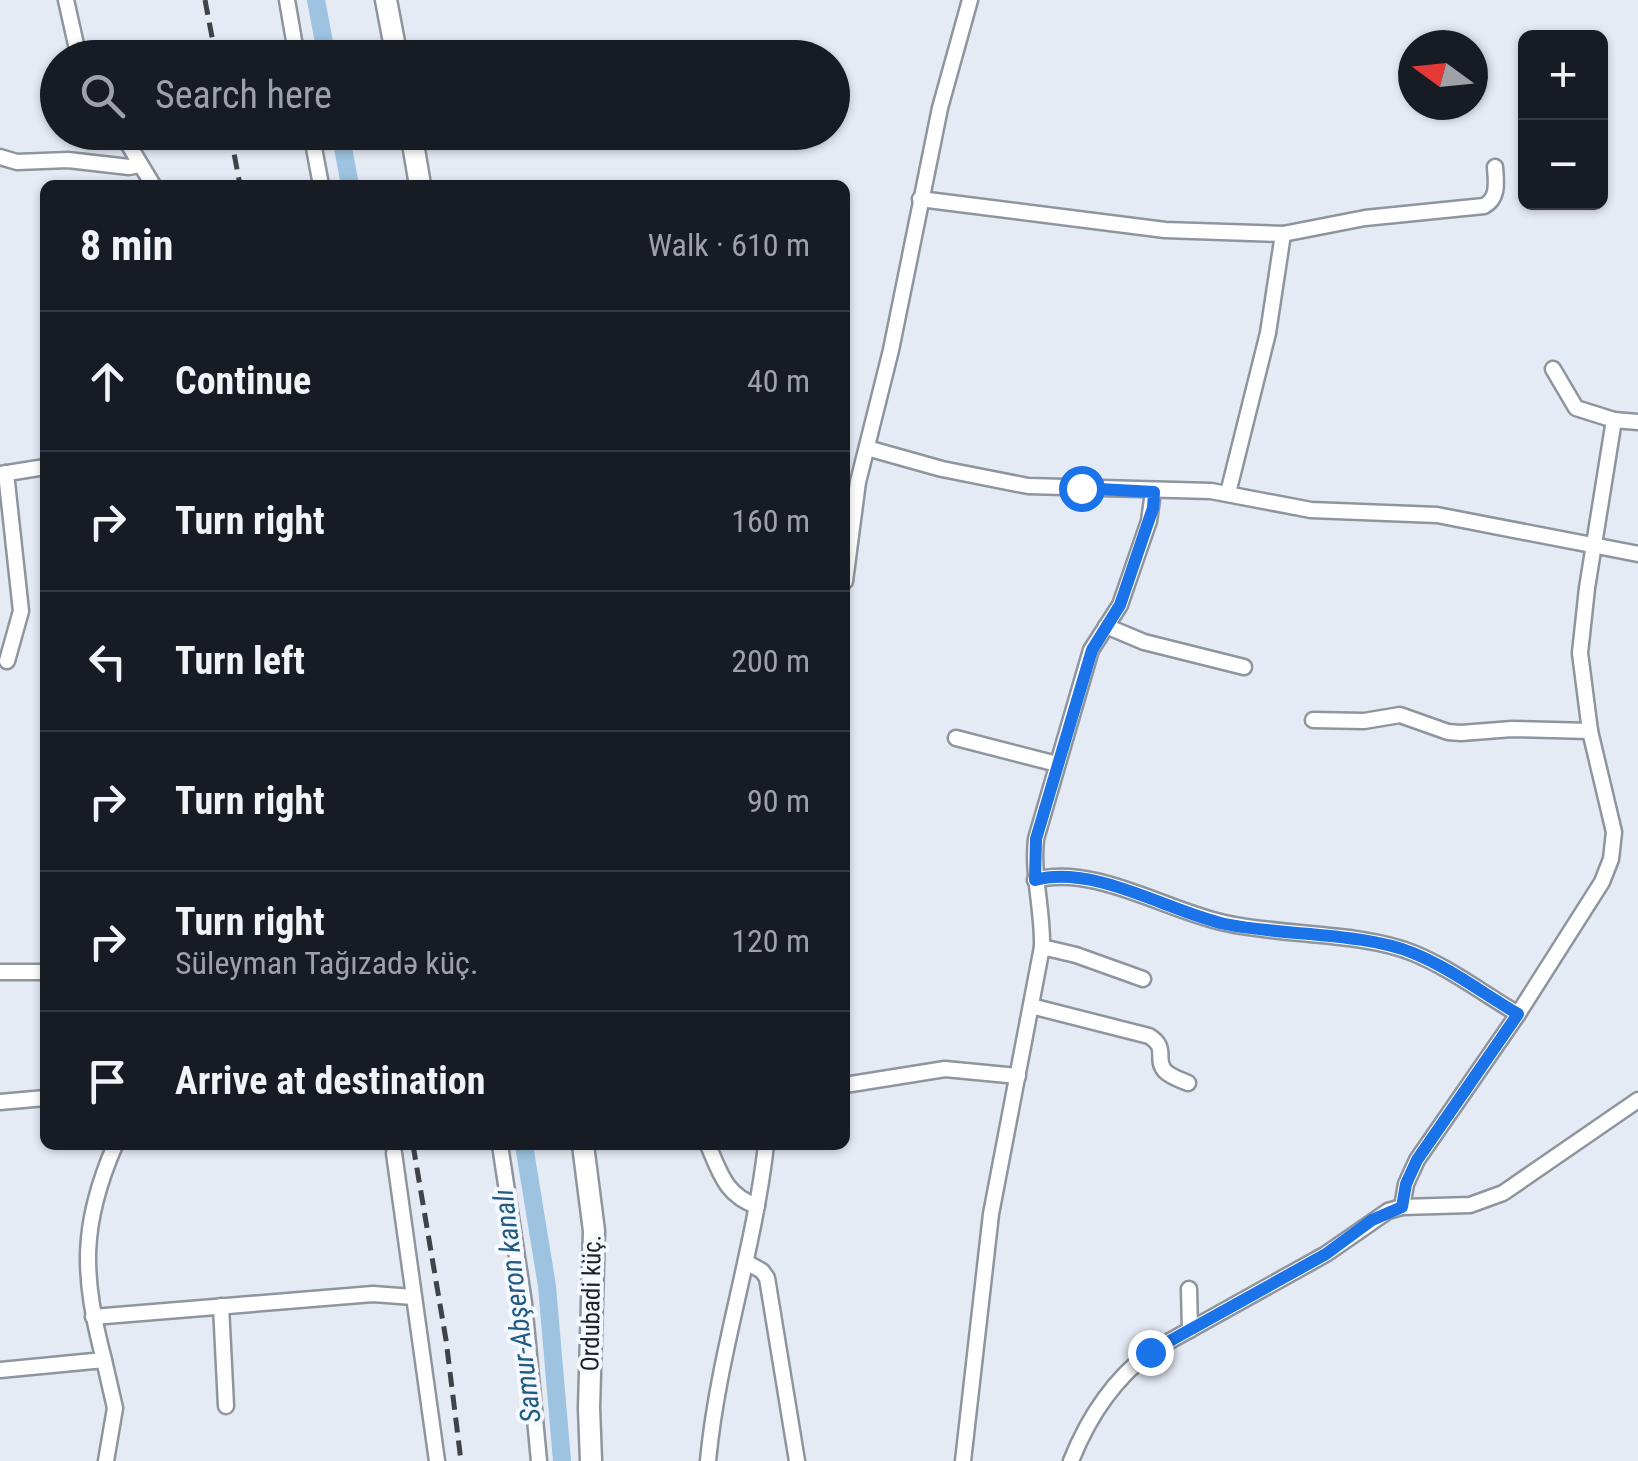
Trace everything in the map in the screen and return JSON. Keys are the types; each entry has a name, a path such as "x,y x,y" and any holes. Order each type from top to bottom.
{"street":[{"path":"66,0 76,40"},
{"path":"287,0 294,40"},
{"path":"386,0 394,40"},
{"path":"850,532 944,92 970,0"},
{"path":"131,150 150,180"},
{"path":"314,150 320,180"},
{"path":"414,150 419,180"},
{"path":"0,157 16,162 68,160 140,165"},
{"path":"920,199 1165,230 1282,234 1364,218 1484,206 1492,202 1496,191 1495,167"},
{"path":"1228,493 1268,333 1282,234"},
{"path":"1552,368 1576,408 1614,420 1638,422"},
{"path":"1402,1207 1406,1184 1417,1160 1518,1014 1602,882 1611,858 1614,832 1590,731 1580,654 1614,420"},
{"path":"867,448 1014,484 1228,493 1311,510 1437,515 1638,554"},
{"path":"7,660 21,611 3,473 40,468"},
{"path":"962,1461 991,1214 1042,947 1043,920 1035,880 1036,839 1092,650 1120,605 1149,522 1154,492"},
{"path":"1106,626 1144,642 1244,668"},
{"path":"1313,720 1364,721 1400,714 1460,734 1590,731"},
{"path":"956,738 1058,764"},
{"path":"1035,880 1066,876 1221,923 1412,952 1518,1014"},
{"path":"1042,947 1143,979"},
{"path":"0,972 40,972"},
{"path":"1031,1006 1149,1036 1161,1049 1162,1067 1188,1083"},
{"path":"850,1085 945,1069 1018,1076"},
{"path":"0,1102 40,1098"},
{"path":"1071,1461 1098,1406 1130,1367 1326,1254 1372,1220 1402,1207 1452,1208 1486,1202 1638,1100"},
{"path":"106,1461 114,1408 93,1317 87,1238 99,1182 113,1150"},
{"path":"501,1150 524,1303 539,1461"},
{"name":"Ordubadi küç.","path":"584,1150 594,1231 588,1408 591,1461"},
{"path":"710,1150 725,1186 744,1202 757,1206"},
{"path":"708,1461 720,1371 746,1262 765,1150"},
{"path":"394,1153 437,1461"},
{"path":"746,1262 762,1270 767,1278 797,1461"},
{"path":"1189,1289 1190,1330"},
{"path":"93,1317 373,1294 413,1297"},
{"path":"221,1306 226,1406"},
{"path":"0,1370 104,1360"}],"waterway":[{"name":"Samur-Abşeron kanalı","path":"316,0 324,40"},
{"name":"Samur-Abşeron kanalı","path":"343,150 349,180"},
{"name":"Samur-Abşeron kanalı","path":"525,1150 547,1286 562,1461"}],"railway":[{"path":"205,0 213,40"},
{"path":"233,150 239,180"},
{"path":"414,1150 446,1340 461,1461"}],"route":[{"path":"1081,488 1154,492 1153,508 1120,605 1098,634 1092,650 1036,839 1035,880 1066,876 1221,923 1412,952 1518,1014 1417,1160 1406,1184 1402,1207 1372,1220 1326,1254 1150,1352"}]}
